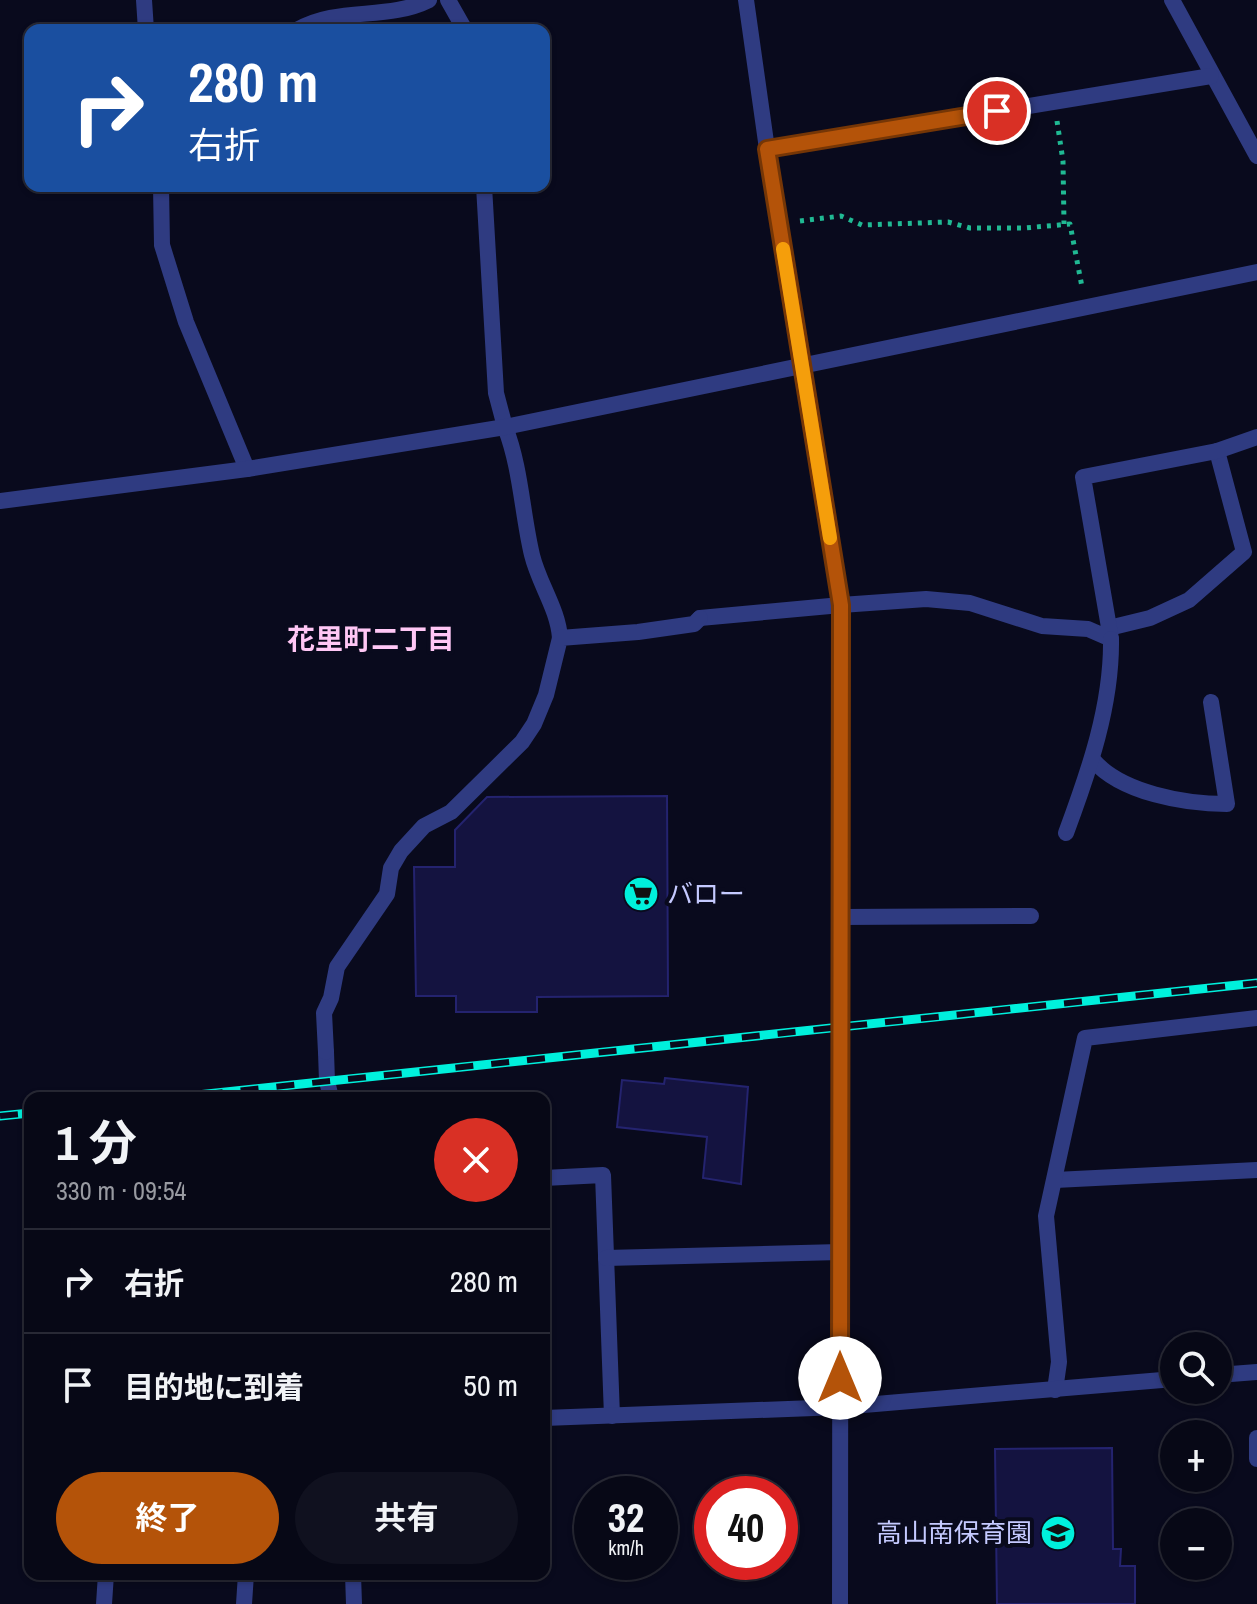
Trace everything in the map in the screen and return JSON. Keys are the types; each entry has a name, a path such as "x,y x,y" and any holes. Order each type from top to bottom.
{"street":[{"path":"144,0 146,24"},
{"path":"309,24 324,17 405,10 429,0"},
{"path":"448,0 462,24"},
{"path":"746,0 841,605 840,1604"},
{"path":"1172,0 1257,156"},
{"path":"767,149 1211,76"},
{"path":"161,192 162,245 191,334 247,469"},
{"path":"330,1092 324,1013 331,998 337,967 387,894 391,868 401,851 424,826 451,812 522,742 534,724 546,695 560,638 559,625 533,558 513,447 496,393 484,192"},
{"path":"0,501 247,469 505,427 1257,272"},
{"path":"1066,833 1093,760 1111,657 1110,633 1083,477 1217,451 1257,437"},
{"path":"560,638 638,632 694,624 700,618 926,599 970,603 1042,626 1110,633 1169,611 1189,600 1244,552 1217,451"},
{"path":"1093,760 1116,778 1168,798 1227,804 1211,702"},
{"path":"842,917 1031,916"},
{"path":"1055,1390 1059,1362 1046,1216 1085,1038 1257,1018"},
{"path":"1055,1180 1257,1170"},
{"path":"550,1178 603,1175 612,1416"},
{"path":"606,1258 840,1252"},
{"path":"1232,1374 1257,1372"},
{"path":"550,1418 840,1407 1160,1380"},
{"path":"1257,1438 1257,1459"},
{"path":"104,1604 106,1580"},
{"path":"244,1604 246,1580"},
{"path":"353,1580 354,1604"}],"path":[{"path":"1055,101 1063,161 1064,224"},
{"path":"779,223 841,216 862,225 948,222 970,228 1024,228 1070,224 1085,308"}],"building":[{"path":"667,796 668,996 537,997 537,1012 456,1012 456,996 416,996 414,867 455,867 455,830 487,797"},
{"path":"665,1078 748,1087 741,1184 703,1178 707,1137 617,1127 622,1080 664,1084"},
{"path":"1112,1448 1113,1549 1121,1549 1120,1566 1135,1566 1135,1604 997,1604 995,1449"}],"railway":[{"path":"226,1092 1257,983"},
{"path":"0,1116 24,1114"}],"slow traffic":[{"path":"783,249 830,538"}],"place":[{"name":"バロー","path":"641,894"},
{"name":"高山南保育園","path":"1058,1533"}],"district":[{"name":"花里町二丁目","path":"371,639"}],"route":[{"path":"840,1378 841,605 767,149 997,111"}]}
